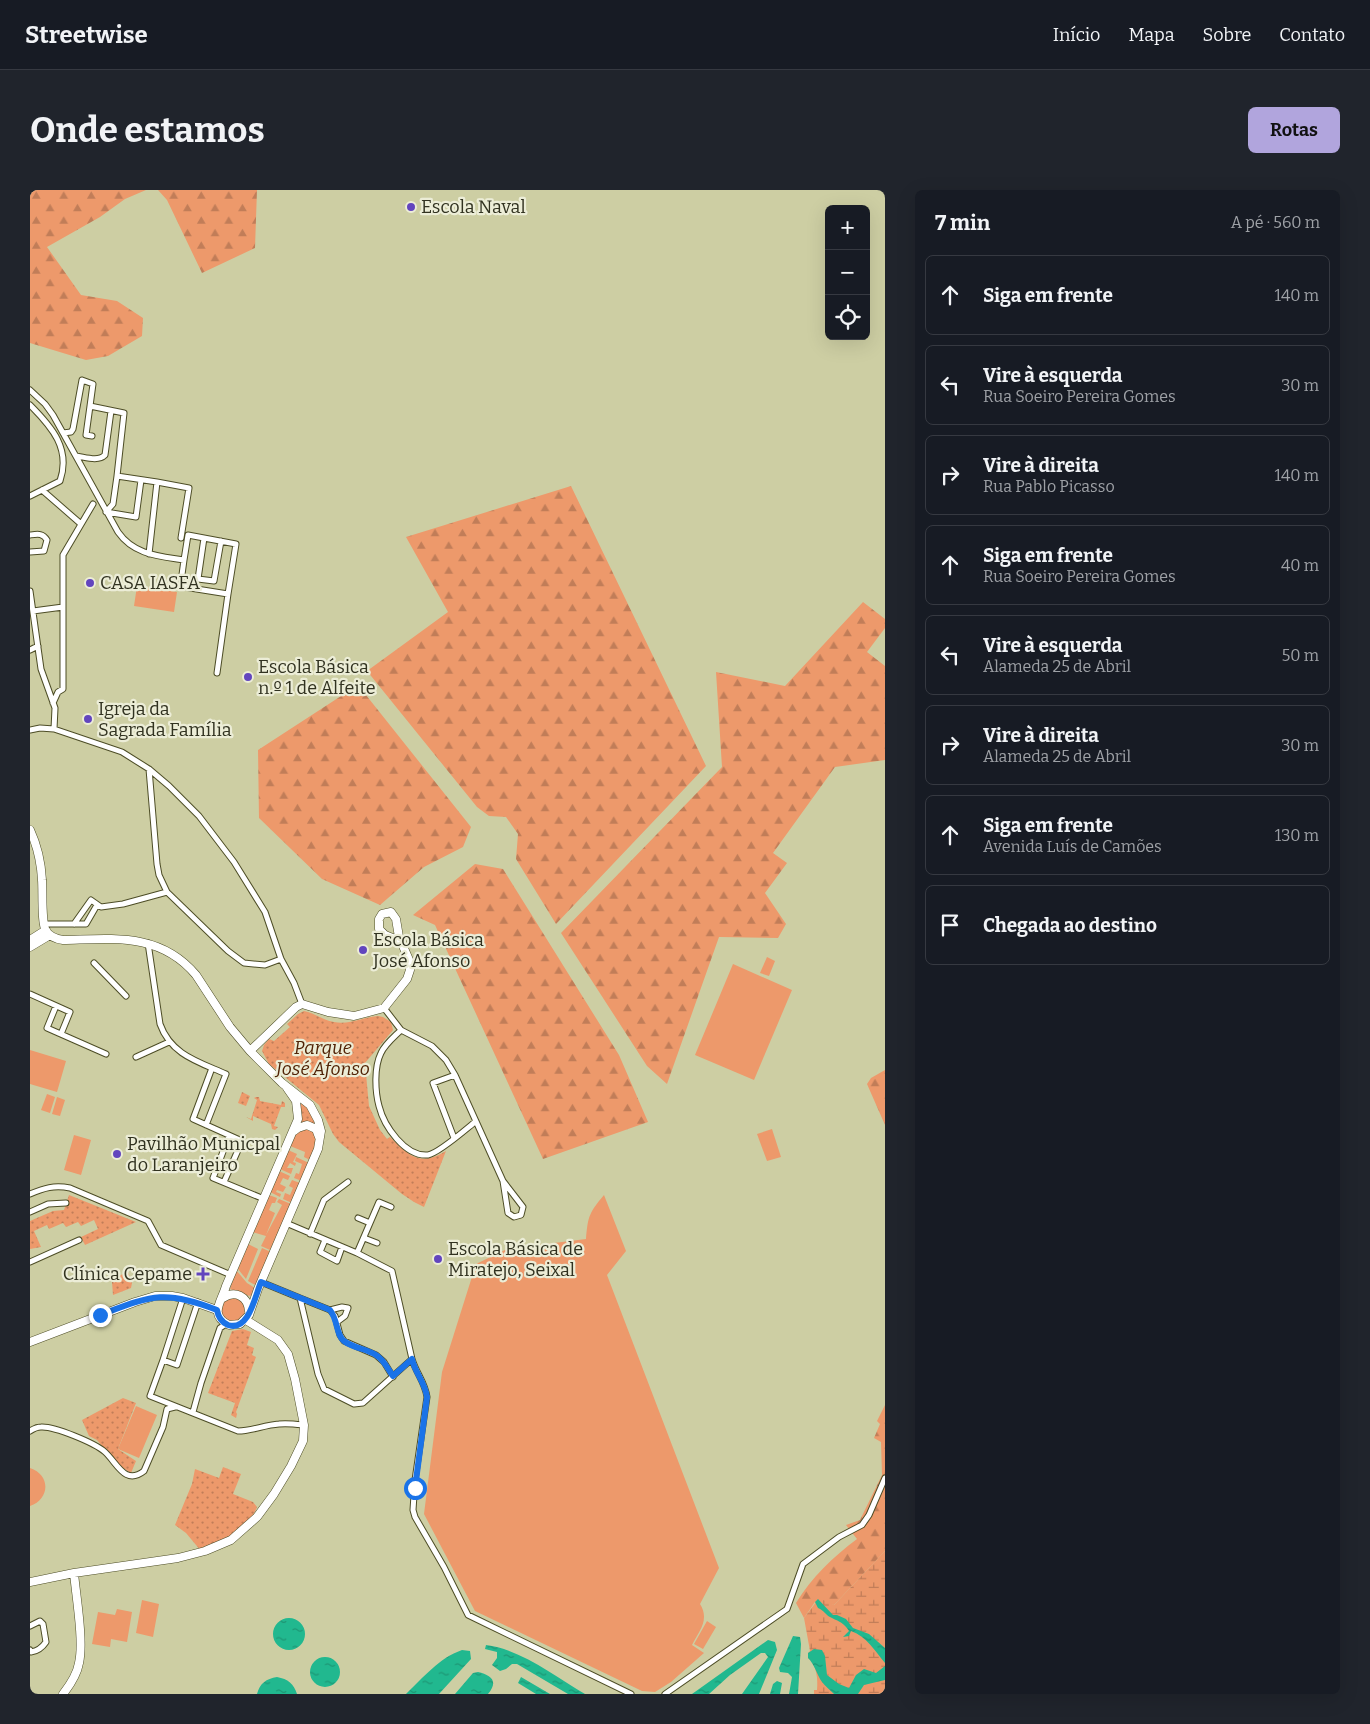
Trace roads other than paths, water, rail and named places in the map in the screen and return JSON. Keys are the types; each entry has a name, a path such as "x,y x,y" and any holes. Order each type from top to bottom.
{"main road":[{"path":"30,830 41,866 47,930"},
{"path":"30,940 47,930"},
{"path":"47,930 63,940 124,939 148,943 172,954 191,968 230,1026 250,1051 287,1088 310,1105 315,1113 321,1131 318,1149 246,1320 236,1325 226,1324 220,1318 217,1310 219,1303 223,1298 231,1275 293,1133 298,1111 296,1101 287,1088"},
{"path":"30,947 47,930"},
{"path":"250,1051 296,1007 302,1004 328,1012 354,1016 384,1008 407,978 410,970 410,962 402,942"},
{"path":"293,1133 302,1126 311,1126 318,1133 320,1141"},
{"path":"223,1298 231,1294 241,1295 247,1302 249,1311"},
{"path":"30,1342 146,1298 161,1296 183,1298 217,1310"},
{"path":"30,1582 74,1573 178,1558 205,1551 231,1540 257,1517 291,1466 302,1441 304,1425 288,1354 278,1340 246,1320"},
{"path":"62,1694 74,1677 79,1663 79,1633 74,1573"}],"street":[{"path":"63,433 71,432 82,380 93,384 86,436 92,436"},
{"path":"30,390 45,404 106,512 126,543 136,550 149,554 184,560"},
{"path":"30,405 49,425 59,442 64,469 60,481 30,496"},
{"path":"90,406 124,413 114,504 106,512"},
{"path":"76,456 102,458 111,411"},
{"path":"117,476 189,488 181,538"},
{"path":"106,512 136,517 141,480"},
{"path":"149,554 157,482"},
{"path":"42,490 81,524"},
{"path":"53,703 58,692 63,689 63,555 93,504"},
{"path":"30,536 44,535 47,540 44,551 30,552"},
{"path":"217,673 236,544 188,535 181,582 184,587 228,594"},
{"path":"204,538 198,579 214,581 221,541"},
{"path":"30,591 41,669 53,703 56,729"},
{"path":"33,611 63,606"},
{"path":"30,650 38,646"},
{"path":"30,730 40,728 56,729 122,752 170,786 199,816 234,862 265,912 281,958 302,1004"},
{"path":"148,769 158,870 167,892 228,951 244,963 265,965 281,958"},
{"path":"74,924 91,900 101,907 123,904 167,892"},
{"path":"47,930 74,924 86,924 97,905"},
{"path":"148,943 160,1024 164,1034 182,1054 226,1074 206,1124"},
{"path":"94,963 126,996"},
{"path":"30,994 70,1012 61,1034"},
{"path":"56,1006 47,1028 106,1054"},
{"path":"384,1008 401,1030 432,1046 446,1060 455,1075 503,1181 523,1206 521,1215 514,1217 508,1213 503,1181"},
{"path":"401,1030 381,1052 377,1067 379,1106 385,1122 408,1149 420,1155 431,1154 443,1147 475,1122"},
{"path":"136,1057 170,1042"},
{"path":"212,1068 193,1119 242,1141 224,1182"},
{"path":"454,1138 433,1083 455,1075"},
{"path":"230,1136 213,1178 264,1199"},
{"path":"310,1234 324,1200 348,1182"},
{"path":"30,1194 45,1187 58,1186 70,1188 148,1221 161,1245 231,1275"},
{"path":"358,1254 379,1202 391,1207"},
{"path":"30,1212 48,1204 66,1203"},
{"path":"358,1218 370,1223"},
{"path":"286,1223 392,1271 412,1359 425,1386 427,1397 415,1480 415,1517 444,1567 468,1615 631,1694"},
{"path":"364,1238 378,1243"},
{"path":"30,1262 79,1240"},
{"path":"325,1240 320,1252 337,1260 342,1247"},
{"path":"261,1282 330,1310 335,1316 340,1335 344,1341 376,1355 384,1362 393,1376"},
{"path":"183,1298 150,1396 238,1432 251,1431 282,1423 304,1425"},
{"path":"300,1298 318,1374 324,1389 354,1404 362,1403 412,1359"},
{"path":"163,1360 176,1365 198,1302"},
{"path":"330,1310 342,1306 348,1308 346,1316 337,1322"},
{"path":"193,1412 220,1328 226,1324"},
{"path":"30,1431 38,1426 66,1433 104,1452 118,1469 127,1475 138,1475 144,1471 152,1453 163,1427 167,1409 175,1407"},
{"path":"665,1694 787,1609 803,1564 839,1537 862,1525 869,1515 885,1478"},
{"path":"30,1626 40,1621 43,1624 46,1642 36,1651 31,1652 30,1650"}],"water":[{"path":"818,1599 833,1615 846,1619 853,1628 869,1634 885,1648 885,1663 862,1637 851,1631 849,1636 843,1637 849,1631 842,1623 818,1608 815,1602"},
{"path":"289,1618 295,1619 300,1623 304,1628 304,1640 300,1645 295,1649 289,1650 283,1649 278,1645 274,1640 273,1634 274,1628 278,1623 283,1619"},
{"path":"793,1636 800,1637 801,1644 798,1694 789,1694 792,1677 788,1673 780,1672 779,1668"},
{"path":"768,1640 775,1642 777,1650 759,1694 742,1694 768,1657 765,1653 761,1653 730,1675 709,1694 692,1694"},
{"path":"486,1645 512,1652 525,1658 585,1694 568,1694 517,1664 512,1664 500,1671 492,1665 497,1658 497,1652 485,1649"},
{"path":"814,1649 822,1650 825,1656 827,1675 839,1684 849,1688 856,1675 864,1669 876,1673 885,1666 885,1680 864,1685 858,1694 834,1694 822,1682 808,1658 808,1653"},
{"path":"462,1650 470,1651 471,1659 439,1694 406,1694 439,1663"},
{"path":"325,1657 336,1661 340,1672 336,1683 325,1687 314,1683 310,1672 314,1661"},
{"path":"478,1672 492,1679 493,1686 488,1694 455,1694 473,1673"},
{"path":"277,1677 290,1683 297,1694 257,1694 264,1682"},
{"path":"521,1677 550,1694 536,1694 518,1683"},
{"path":"777,1681 782,1683 780,1694 770,1694 773,1684"}],"place":[{"name":"Escola Naval","path":"411,207"},
{"name":"CASA IASFA","path":"90,583"},
{"name":"Escola Básica n.º 1 de Alfeite","path":"248,677"},
{"name":"Igreja da Sagrada Família","path":"88,719"},
{"name":"Escola Básica José Afonso","path":"363,950"},
{"name":"Pavilhão Municpal do Laranjeiro","path":"117,1154"},
{"name":"Escola Básica de Miratejo, Seixal","path":"438,1259"},
{"name":"Clínica Cepame","path":"203,1274"}],"park label":[{"name":"Parque José Afonso","path":"323,1058"}]}
